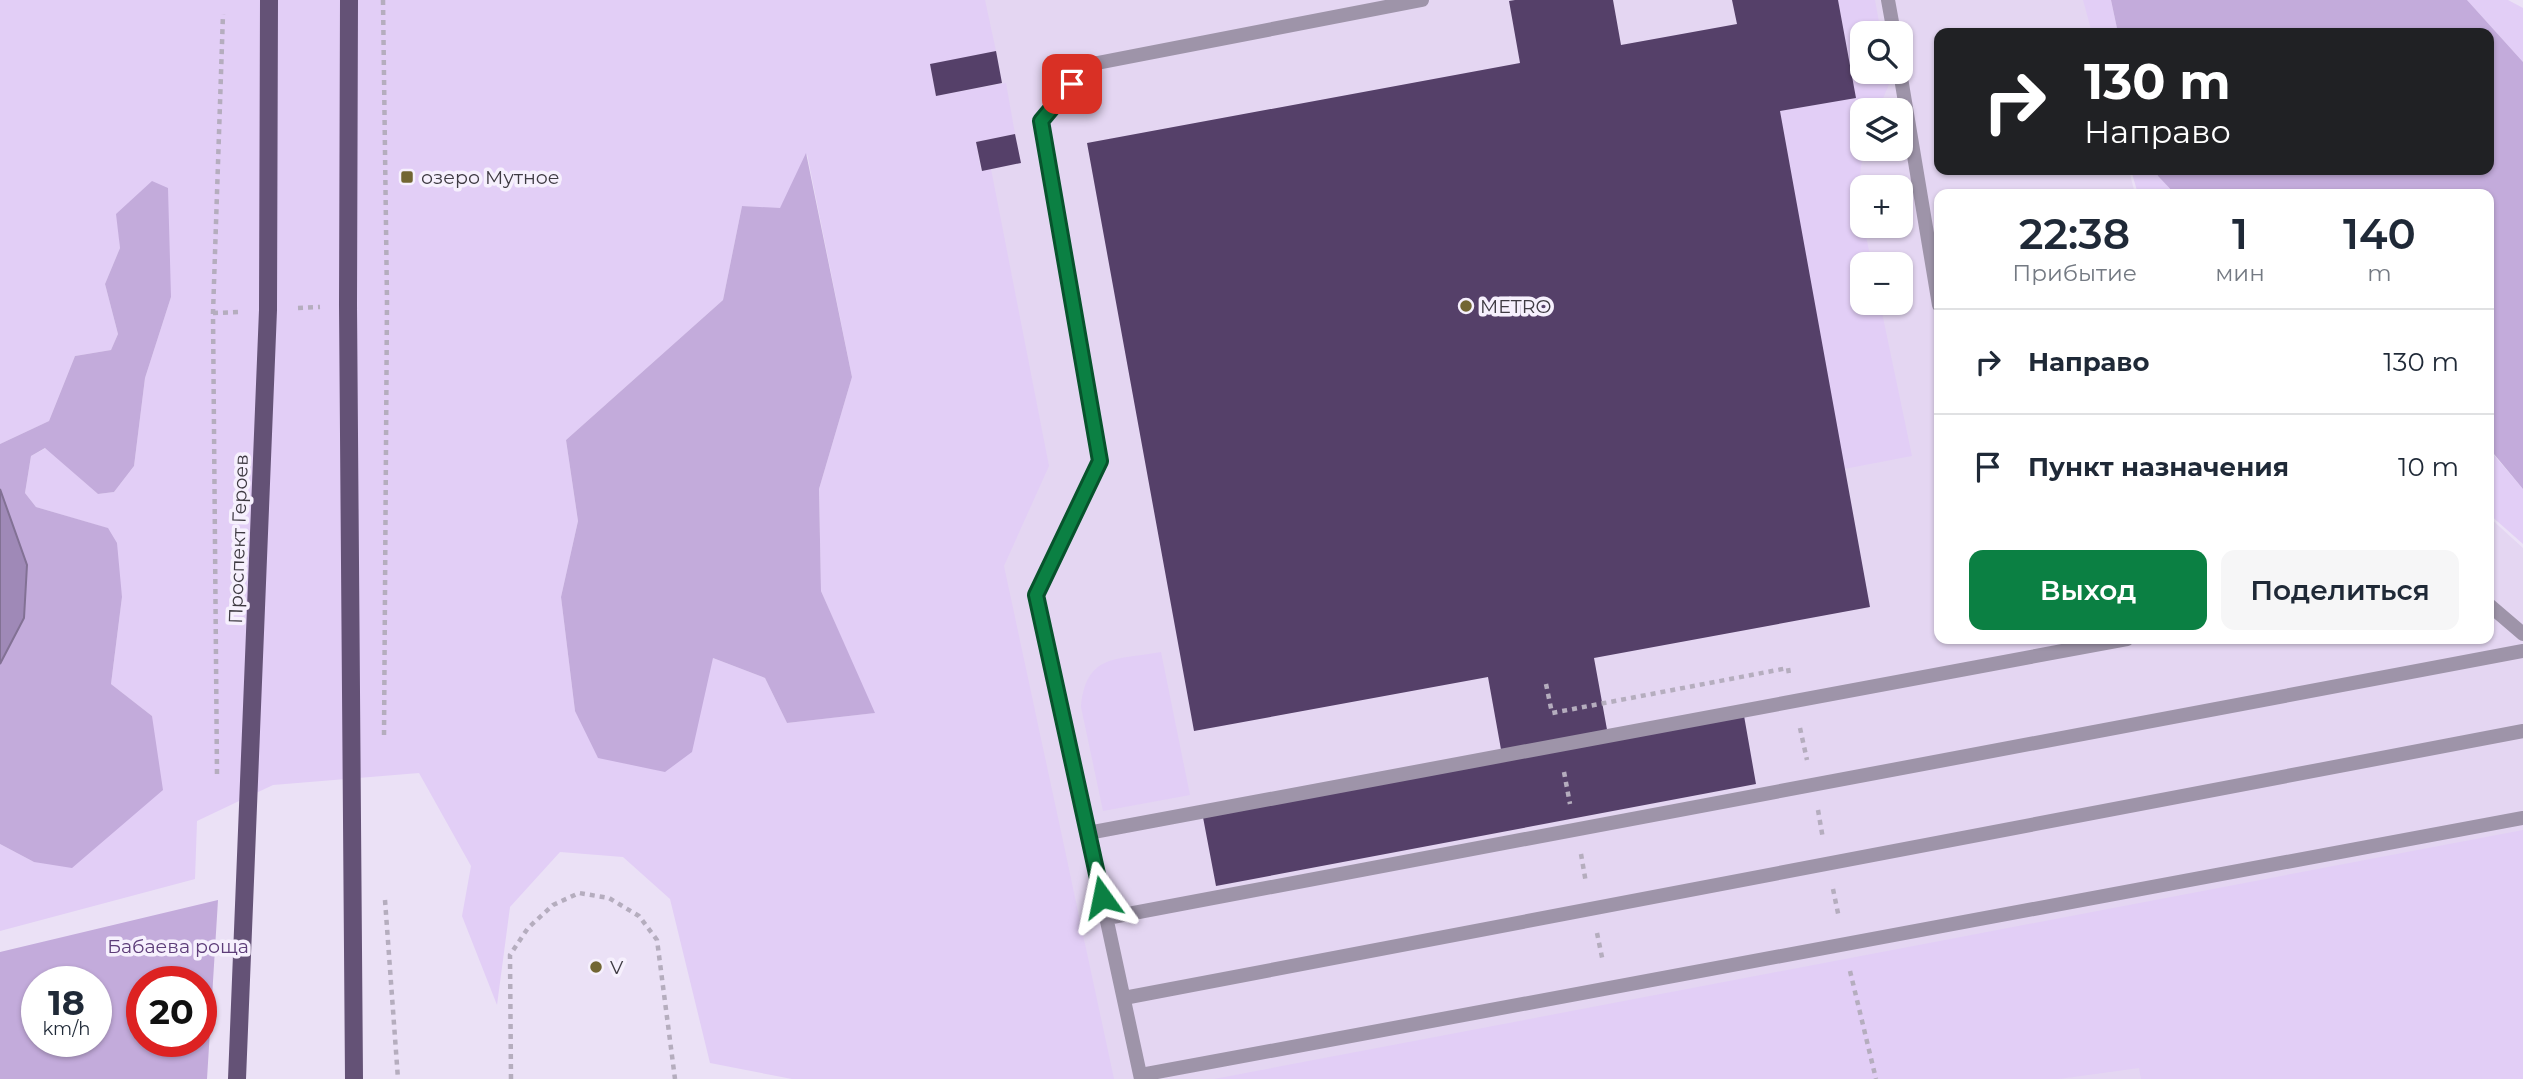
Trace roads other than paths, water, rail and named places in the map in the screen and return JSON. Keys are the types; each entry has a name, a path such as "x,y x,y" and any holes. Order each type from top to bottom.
{"main road":[{"name":"Проспект Героев","path":"237,1079 268,310 269,0"},
{"path":"349,0 348,305 354,1079"}],"lane":[{"path":"1422,0 1087,65 1041,121 1100,461 1036,595 1141,1077 2523,818"},
{"path":"1888,0 1892,21"},
{"path":"1902,84 1934,275"},
{"path":"2494,609 2523,634"},
{"path":"1088,833 2100,644"},
{"path":"1107,918 2523,651"},
{"path":"1124,998 2523,731"}],"place":[{"name":"озеро Мутное","path":"407,177"},
{"name":"METRO","path":"1466,306"},
{"name":"V","path":"596,967"}],"park label":[{"name":"Бабаева роща","path":"178,946"}]}
